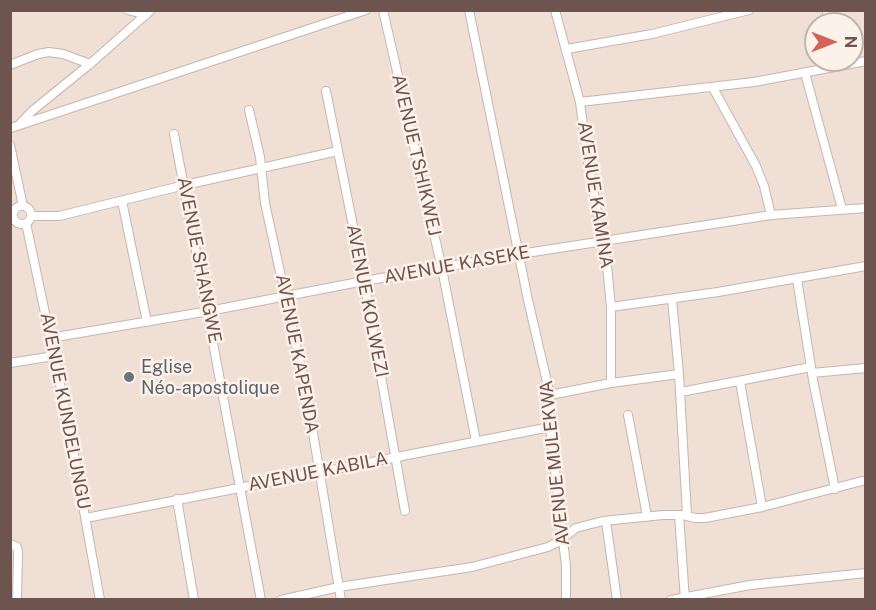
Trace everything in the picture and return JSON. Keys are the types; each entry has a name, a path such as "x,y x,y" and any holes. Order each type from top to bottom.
{"street":[{"path":"13,128 366,10"},
{"name":"AVENUE TSHIKWEJ","path":"383,10 442,268 476,441"},
{"name":"AVENUE MULEKWA","path":"470,10 550,395 550,427 566,566 566,600"},
{"name":"AVENUE KAMINA","path":"555,10 580,102 587,156 603,241 611,307 612,383"},
{"path":"567,49 652,34 749,10"},
{"path":"132,11 149,13"},
{"path":"13,128 149,13"},
{"path":"10,65 49,52 90,64"},
{"path":"580,102 713,88 809,72"},
{"path":"805,73 842,210"},
{"path":"713,88 756,166 771,215"},
{"name":"AVENUE KOLWEZI","path":"326,91 364,281 405,511"},
{"name":"AVENUE KAPENDA","path":"249,110 257,144 265,203 306,391 341,600"},
{"name":"AVENUE SHANGWE","path":"174,134 261,600"},
{"path":"10,145 23,206 30,210 29,219"},
{"path":"23,206 15,209 11,216 18,224 29,219 59,216 338,151"},
{"path":"122,201 147,322"},
{"name":"AVENUE KASEKE","path":"50,338 209,312 364,281 520,254 771,215 866,208"},
{"name":"AVENUE KUNDELUNGU","path":"29,219 100,600"},
{"path":"611,307 797,279 866,266"},
{"path":"797,279 835,489"},
{"path":"672,299 681,392 685,598"},
{"path":"10,363 54,357"},
{"path":"681,392 812,370 866,369"},
{"path":"550,395 612,383 680,374"},
{"path":"740,382 762,507"},
{"path":"628,415 647,516"},
{"name":"AVENUE KABILA","path":"86,518 550,427"},
{"path":"281,600 339,587 472,567 548,547 576,528 606,521 647,516 683,515 696,519 705,518 762,507 866,480"},
{"path":"177,499 194,600"},
{"path":"606,521 617,600"},
{"path":"10,544 18,552 17,600"},
{"path":"671,600 750,585 866,573"}],"shaded area":[{"path":"11,11 865,11 865,599 11,599"}],"place":[{"name":"Eglise Néo-apostolique","path":"129,377"}]}
